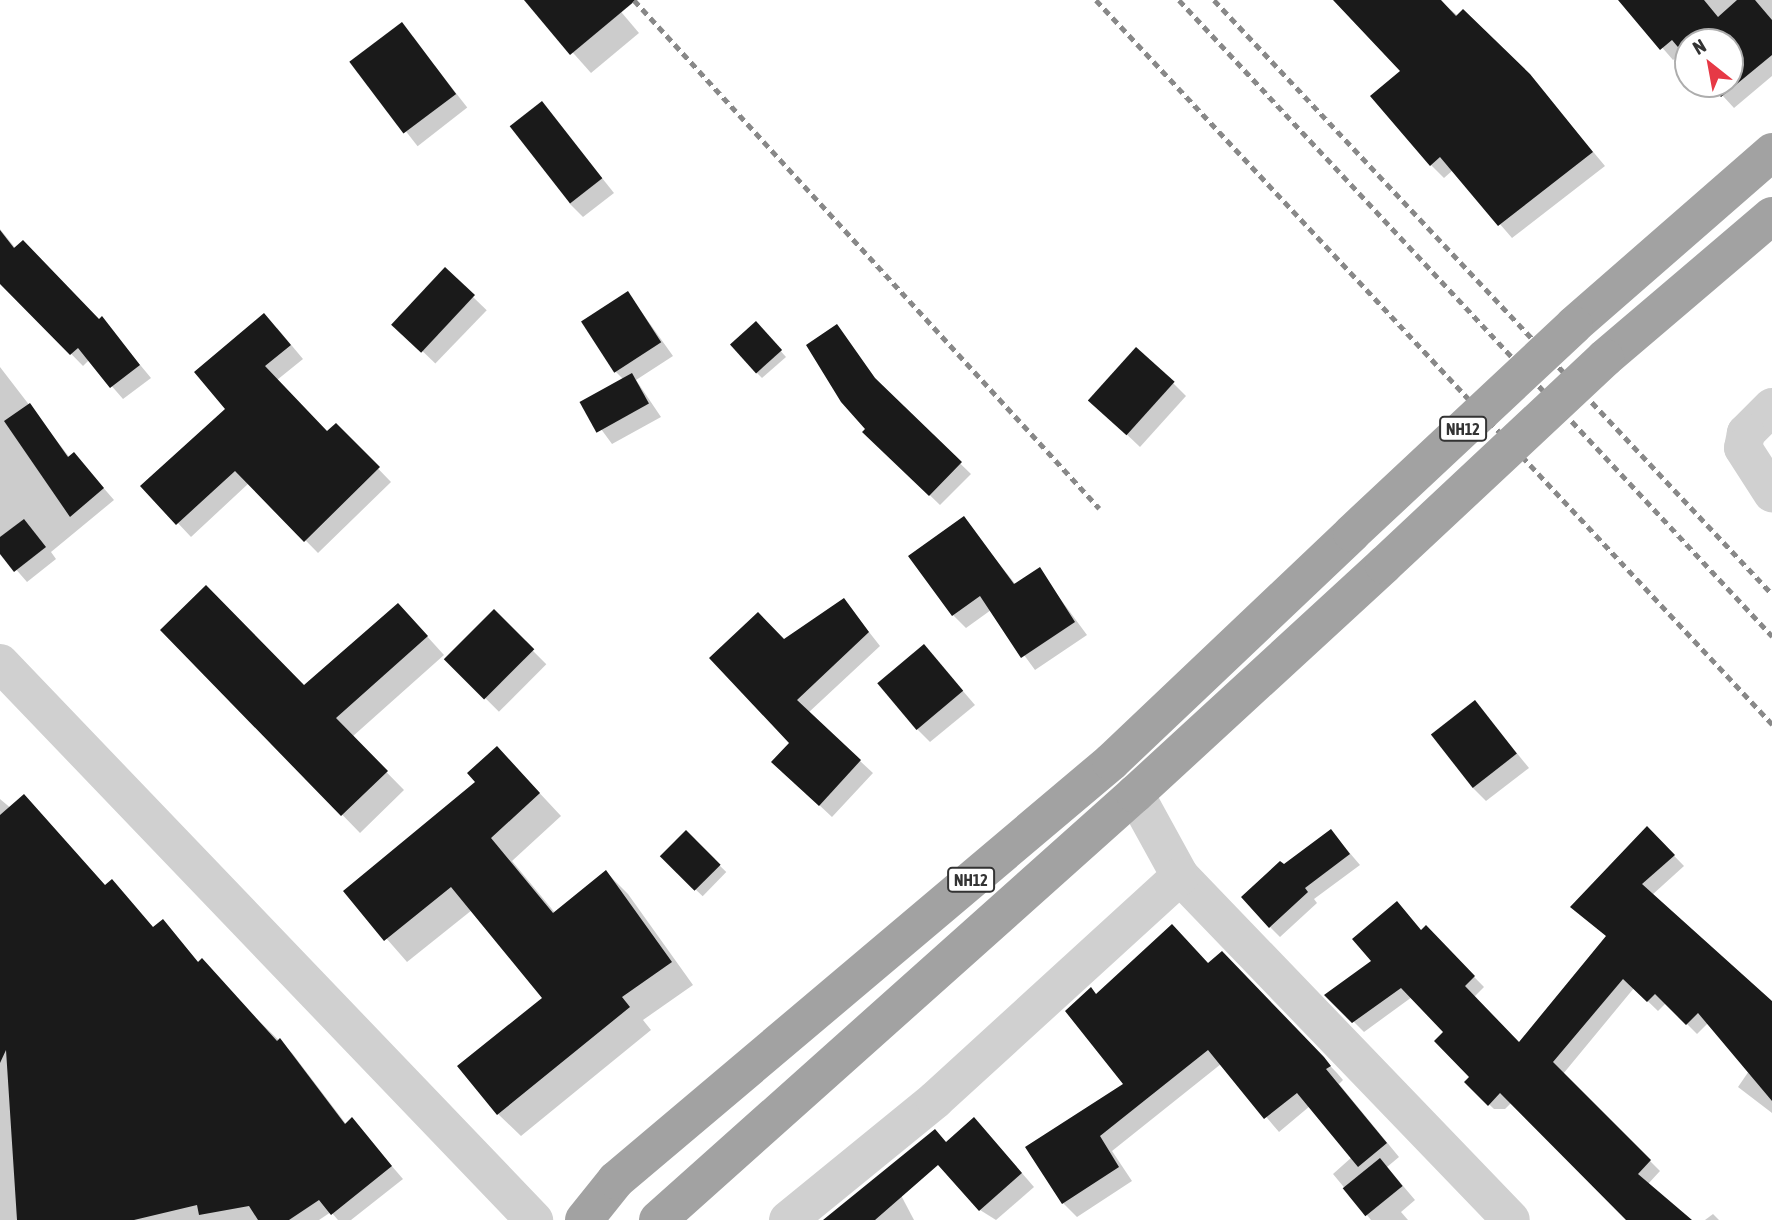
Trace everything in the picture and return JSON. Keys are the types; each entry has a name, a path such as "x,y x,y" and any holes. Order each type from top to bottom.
{"highway":[{"name":"NH12","path":"584,1220 616,1180 1111,762 1574,325 1772,152"},
{"name":"NH12","path":"657,1220 1135,794 1605,358 1772,216"}],"street":[{"path":"1772,407 1746,433 1743,447 1772,493"},
{"path":"0,663 534,1220"},
{"path":"1135,794 1180,876 1511,1220"},
{"path":"788,1220 935,1100 1180,876"}],"building":[{"path":"524,0 636,0 570,55"},
{"path":"1333,0 1441,0 1456,16 1463,9 1530,74 1593,152 1498,226 1440,157 1430,166 1370,96 1400,71"},
{"path":"1618,0 1704,0 1718,17 1737,0 1755,0 1772,20 1772,55 1744,78 1744,28 1674,28 1674,42 1672,40 1660,50"},
{"path":"402,22 456,94 403,134 349,62"},
{"path":"542,101 602,178 570,203 510,126"},
{"path":"0,230 14,248 23,240 99,319 102,316 140,365 110,388 78,348 70,355 0,284"},
{"path":"445,267 475,295 421,353 391,325"},
{"path":"628,291 661,342 614,373 581,321"},
{"path":"264,313 291,345 265,366 327,431 336,423 380,467 304,542 235,471 176,525 140,486 225,409 194,372"},
{"path":"756,321 782,350 756,373 730,344"},
{"path":"837,324 875,378 962,462 929,496 862,432 865,429 841,402 806,345"},
{"path":"1136,347 1175,382 1126,435 1088,401"},
{"path":"632,373 649,404 596,433 580,402"},
{"path":"30,403 68,457 74,452 104,488 70,517 4,421"},
{"path":"964,516 1014,584 1040,567 1075,622 1021,658 980,596 952,616 908,556"},
{"path":"24,519 46,547 14,572 0,554 0,537"},
{"path":"206,585 304,685 398,603 428,636 336,718 388,771 341,816 160,630"},
{"path":"844,598 869,632 797,700 861,760 819,806 771,762 789,743 709,658 758,612 784,639"},
{"path":"494,609 534,649 484,700 444,659"},
{"path":"924,644 963,691 916,730 877,683"},
{"path":"1475,700 1517,754 1473,788 1431,734"},
{"path":"497,746 540,793 491,838 553,913 606,870 672,962 622,997 630,1007 497,1115 457,1066 542,998 451,887 384,941 343,891 475,782 467,773"},
{"path":"24,794 105,885 112,879 153,927 163,919 198,962 202,958 277,1041 280,1038 345,1124 352,1117 392,1166 331,1215 319,1200 289,1220 258,1220 249,1206 199,1215 197,1205 134,1220 17,1220 6,1050 0,1063 0,815"},
{"path":"1647,826 1675,855 1642,884 1772,1001 1772,1101 1698,1013 1686,1025 1655,994 1647,1002 1623,979 1553,1062 1651,1160 1638,1174 1692,1220 1626,1220 1500,1093 1488,1106 1464,1082 1469,1077 1434,1041 1443,1032 1401,988 1352,1023 1324,995 1371,961 1352,939 1397,901 1421,930 1426,925 1475,976 1465,986 1519,1042 1606,936 1570,907"},
{"path":"1331,829 1350,854 1305,888 1308,892 1269,928 1241,897 1280,861 1284,864"},
{"path":"686,830 721,865 694,891 660,856"},
{"path":"1172,924 1208,963 1222,951 1324,1057 1331,1066 1326,1069 1387,1143 1358,1167 1297,1093 1264,1119 1208,1050 1100,1136 1119,1167 1062,1204 1025,1147 1123,1084 1065,1011 1091,987 1096,994"},
{"path":"974,1117 1022,1173 979,1211 938,1165 875,1220 823,1220 935,1129 946,1142"},
{"path":"1380,1158 1403,1186 1365,1216 1343,1188"}],"railway":[{"path":"634,0 1099,508"},
{"path":"1096,0 1772,724"},
{"path":"1179,0 1772,636"},
{"path":"1214,0 1772,594"}]}
